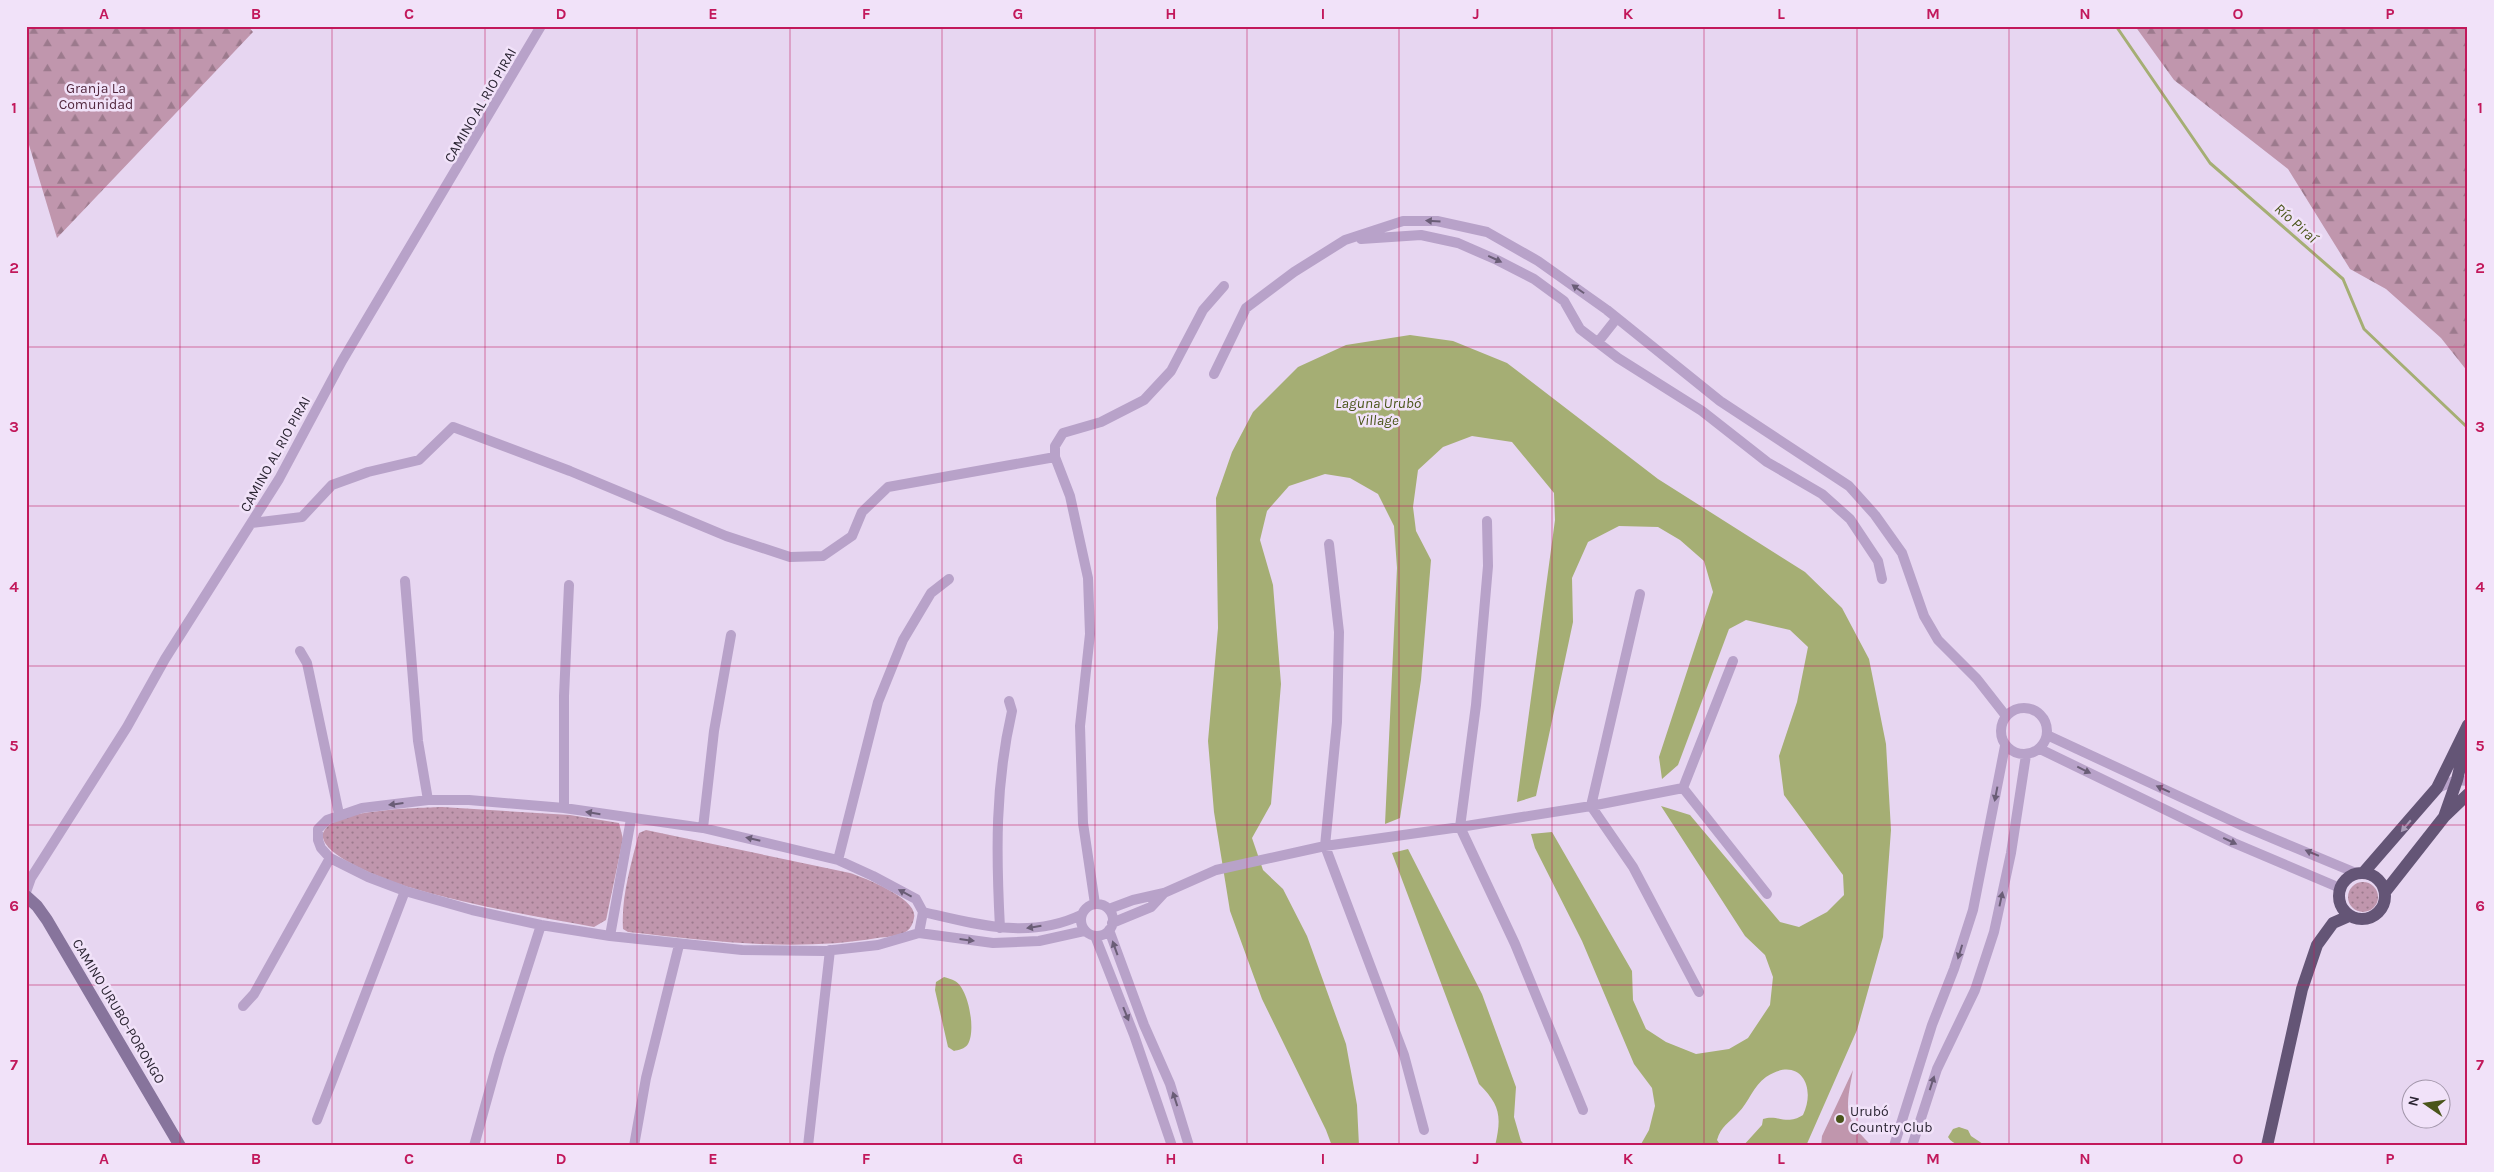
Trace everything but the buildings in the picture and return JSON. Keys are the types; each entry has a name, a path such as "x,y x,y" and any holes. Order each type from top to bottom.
{"main road":[{"path":"2468,725 2437,788 2360,872 2343,881 2340,888 2339,903 2349,916 2361,920 2374,916 2383,906 2385,892 2444,817 2468,794"},
{"path":"2444,817 2462,780 2468,734"},
{"path":"2360,872 2378,878 2385,892"},
{"name":"CAMINO URUBO-PORONGO","path":"26,896 37,906 47,920 180,1146"},
{"path":"2267,1146 2302,989 2317,945 2333,923 2349,916"}],"street":[{"name":"CAMINO AL RIO PIRAI","path":"26,892 31,878 127,728 165,659 279,480 342,361 541,26"},
{"path":"1214,374 1246,308 1294,272 1346,240 1403,221 1437,221 1487,232 1538,261 1617,318 1720,401 1849,486 1875,515 1902,554 1924,616 1938,640 1977,679 2006,716"},
{"path":"1346,240 1421,235 1458,243 1534,280 1564,301 1580,329 1702,411 1767,462 1822,494 1854,526 1878,560 1882,579"},
{"path":"1095,904 1083,823 1080,726 1090,634 1088,578 1070,496 1055,456 1055,446 1063,434 1101,422 1144,400 1170,371 1203,310 1224,286"},
{"path":"1598,342 1617,318"},
{"path":"252,523 302,517 332,486 368,472 419,460 453,427 570,472 726,536 790,557 823,556 852,536 862,512 888,487 1055,456"},
{"path":"1487,521 1488,566 1476,705 1460,827 1515,944 1583,1110"},
{"path":"1329,544 1339,632 1337,722 1325,846 1401,1047 1424,1130"},
{"path":"838,860 878,702 903,640 931,592 949,579"},
{"path":"405,581 418,741 428,800"},
{"path":"564,808 564,696 569,585"},
{"path":"1640,594 1592,806 1633,867 1699,992"},
{"path":"703,828 714,731 731,636"},
{"path":"300,651 307,663 339,814"},
{"path":"1683,788 1733,661"},
{"path":"1000,928 997,828 999,782 1012,711 1008,701"},
{"path":"1894,1146 1932,1026 1954,969 1973,910 2005,746 2000,731 2006,716 2018,708 2034,710 2045,720 2047,735 2040,749 2026,755 2011,751 2005,746"},
{"path":"2047,735 2243,826 2360,872"},
{"path":"2040,749 2234,843 2340,888"},
{"path":"1912,1146 1937,1069 1975,990 1994,932 2011,852 2026,755"},
{"path":"2437,788 2462,780"},
{"path":"1109,909 1133,900 1164,893 1221,869 1325,846 1592,806 1683,788"},
{"path":"1683,788 1767,894"},
{"path":"919,933 923,912 916,899 838,860 703,828 564,808 469,800 428,800 362,808 339,814 326,820 318,829 318,840 321,848 330,858 368,877 404,891 472,910 541,925 610,936 742,950 830,950 878,944 919,933 993,943 1039,941 1084,930"},
{"path":"610,936 631,819"},
{"path":"243,1006 254,994 330,858"},
{"path":"317,1120 404,891"},
{"path":"1081,915 1081,925 1084,930 1095,936 1102,936 1111,927 1151,907 1164,893"},
{"path":"923,912 986,927 1023,929 1062,923 1081,915 1086,908 1095,904 1104,905 1109,909 1112,915 1111,927 1144,1025 1170,1084 1190,1146"},
{"path":"474,1146 499,1056 541,925"},
{"path":"1095,936 1134,1035 1172,1146"},
{"path":"634,1146 646,1078 679,944"},
{"path":"808,1146 830,950"}],"green space":[{"name":"Granja La Comunidad","path":"26,26 248,26 253,32 57,238 26,135"},
{"path":"2135,26 2468,26 2468,372 2441,338 2386,289 2350,269 2288,169 2174,80"},
{"path":"442,807 570,815 619,823 623,839 606,920 594,927 523,914 428,893 383,878 351,864 327,846 323,836 327,827 349,816 382,811"},
{"path":"646,830 850,873 878,884 900,897 913,911 913,922 911,927 904,933 889,937 815,944 752,944 628,932 623,929 625,893 639,833"},
{"path":"2363,882 2374,886 2378,897 2374,908 2363,912 2352,908 2348,897 2352,886"},
{"name":"Urubó Country Club","path":"1853,1070 1848,1103 1851,1119 1862,1136 1872,1146 1821,1146 1822,1136"}],"water":[{"name":"Laguna Urubó Village","path":"1410,335 1453,341 1507,363 1658,479 1805,572 1842,608 1869,659 1886,744 1891,830 1883,937 1857,1030 1806,1146 1743,1146 1762,1125 1763,1119 1792,1120 1803,1115 1808,1094 1806,1084 1796,1072 1788,1070 1778,1071 1766,1077 1758,1085 1742,1109 1721,1131 1717,1140 1721,1146 1640,1146 1649,1130 1655,1106 1652,1088 1634,1064 1582,941 1535,848 1531,834 1552,832 1632,971 1633,1000 1646,1029 1666,1042 1696,1054 1729,1049 1748,1038 1770,1005 1773,977 1765,955 1745,936 1661,806 1690,815 1780,922 1799,927 1827,912 1844,895 1843,875 1784,795 1779,756 1797,702 1808,647 1790,630 1746,620 1729,629 1678,765 1662,779 1659,757 1713,592 1704,561 1680,540 1658,527 1619,526 1588,542 1572,578 1573,622 1536,796 1517,802 1555,520 1554,493 1512,442 1472,436 1443,447 1418,470 1413,507 1416,531 1431,560 1421,680 1400,818 1385,824 1397,568 1394,526 1378,494 1350,478 1325,474 1289,486 1267,511 1260,540 1273,585 1281,684 1271,804 1252,838 1263,870 1283,889 1307,936 1346,1044 1357,1105 1359,1146 1332,1146 1262,999 1230,911 1214,812 1208,741 1218,628 1216,498 1232,452 1253,412 1298,367 1346,345"},
{"path":"1408,849 1482,994 1516,1087 1514,1117 1521,1141 1526,1146 1495,1146 1499,1119 1498,1112 1491,1098 1479,1084 1392,853"},
{"path":"944,977 954,980 960,985 970,1011 971,1030 968,1044 954,1051 948,1047 935,990 936,982"},
{"path":"1959,1127 1968,1130 1971,1136 1986,1146 1965,1146 1951,1141 1948,1137 1953,1129"}],"waterway":[{"name":"Río Piraí","path":"2116,26 2210,163 2343,279 2364,329 2468,428"}],"place":[{"name":"Urubó Country Club","path":"1840,1119"}]}
